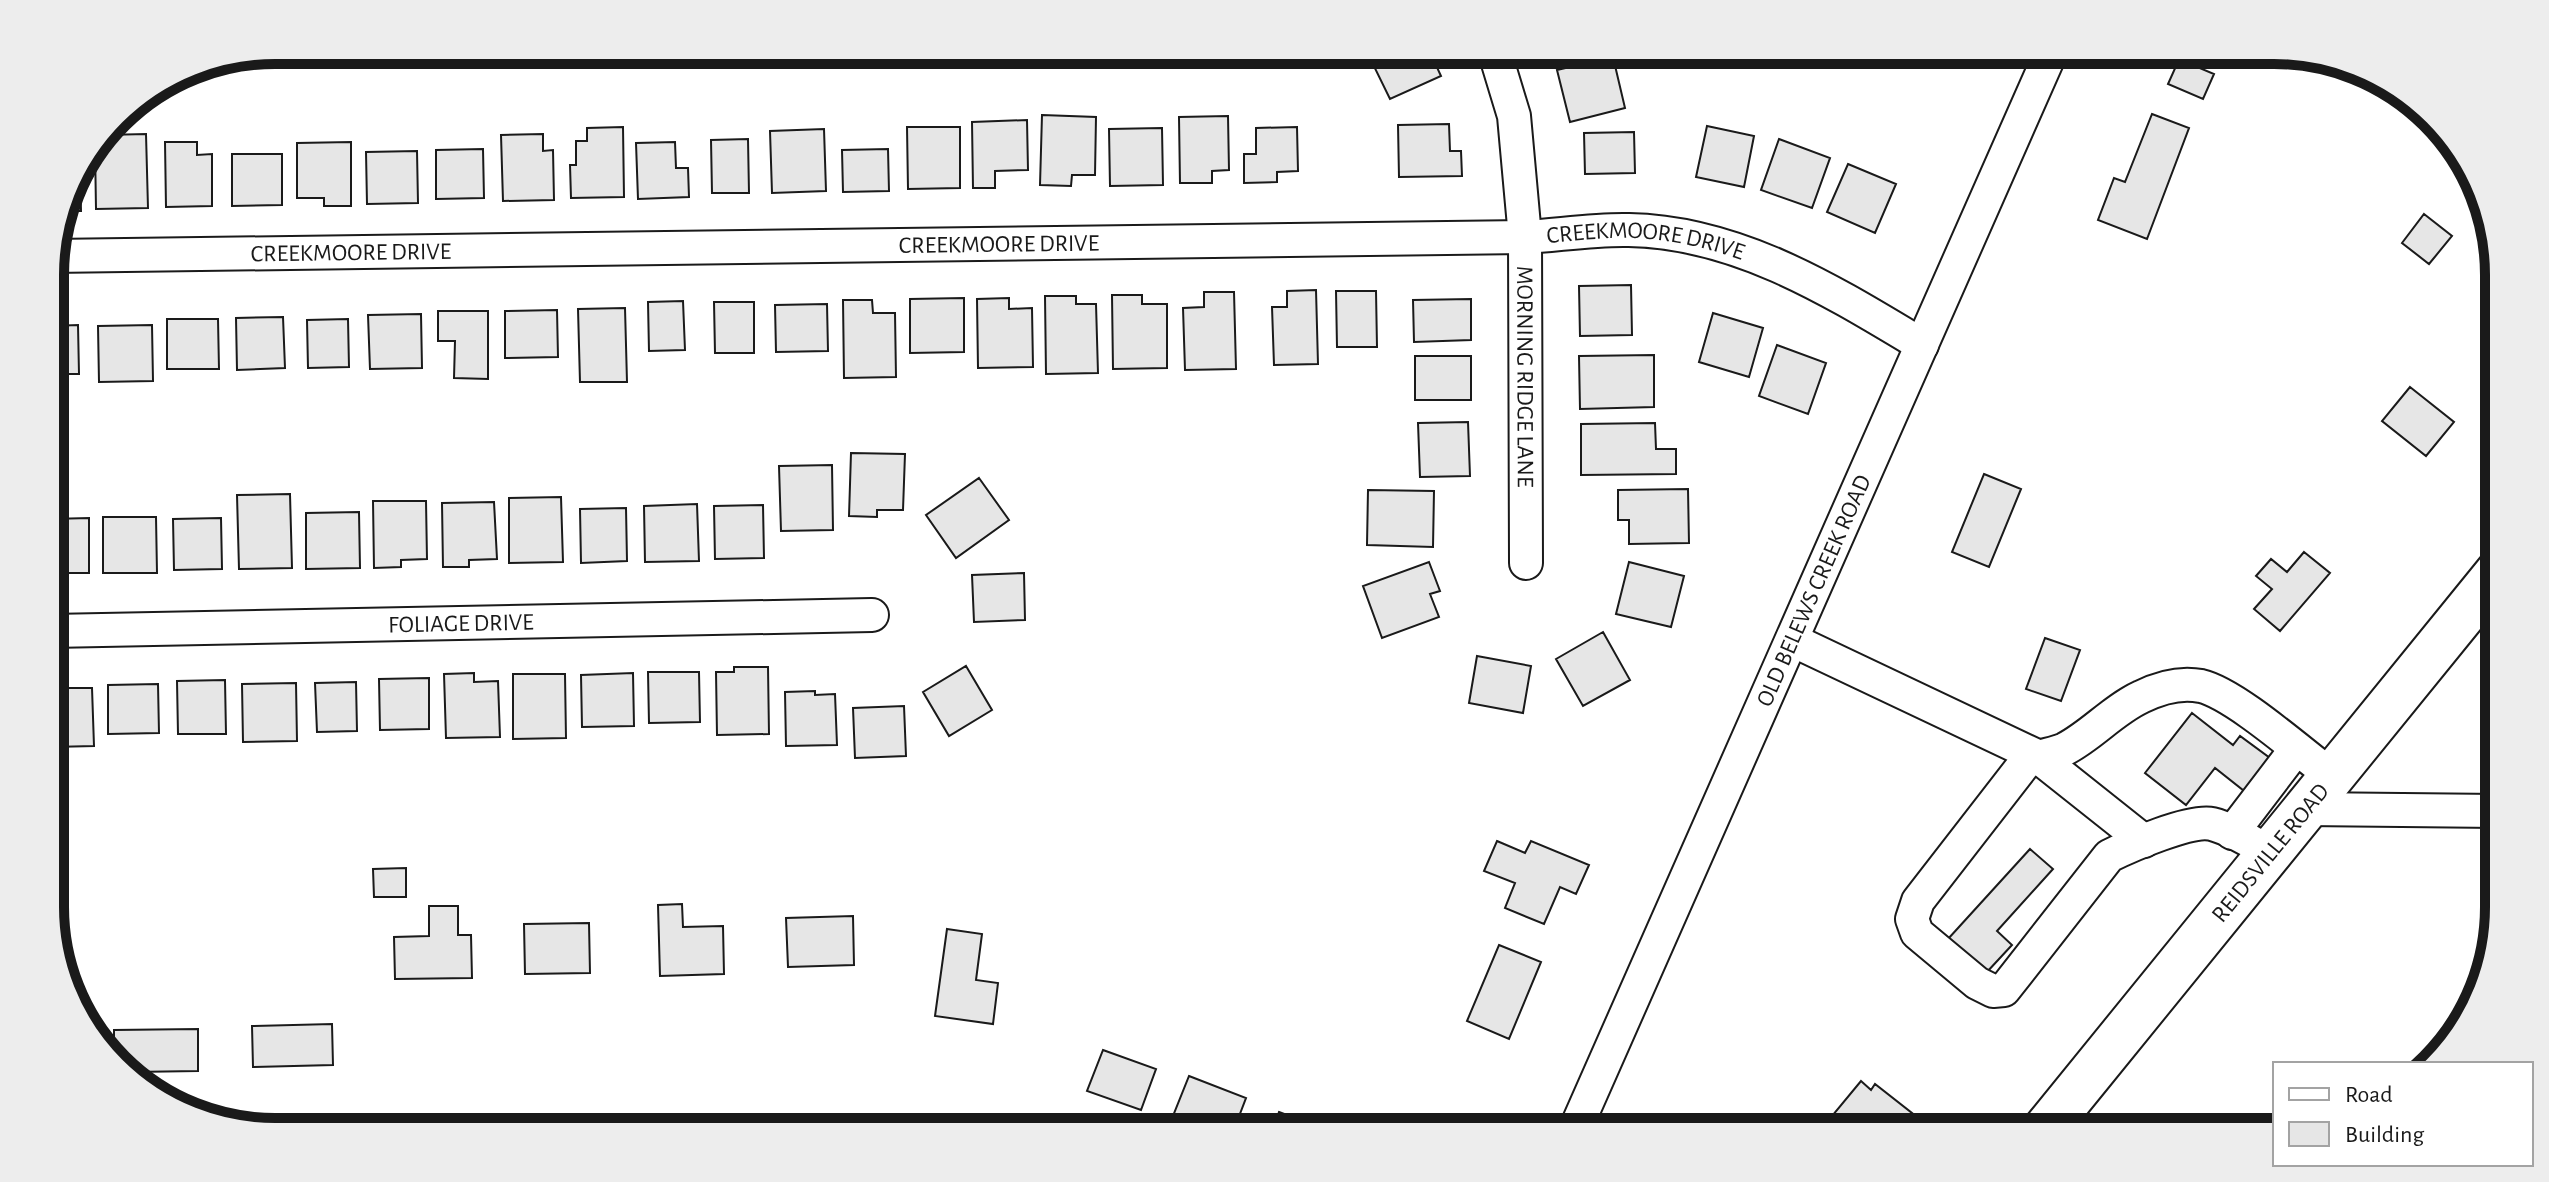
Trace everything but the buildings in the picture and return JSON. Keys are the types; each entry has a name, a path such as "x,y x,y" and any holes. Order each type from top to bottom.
{"highway":[{"name":"REIDSVILLE ROAD","path":"2053,1118 2251,843 2319,793 2485,588"}],"street":[{"name":"MORNING RIDGE LANE","path":"1498,64 1514,116 1525,237 1526,563"},
{"name":"OLD BELEWS CREEK ROAD","path":"1580,1118 2046,64"},
{"name":"CREEKMOORE DRIVE","path":"65,256 1525,237 1629,230 1679,236 1755,255 1822,286 1922,345"},
{"name":"FOLIAGE DRIVE","path":"64,631 872,615"},
{"path":"1792,640 2037,756 2144,841"},
{"path":"2296,749 2251,843 2212,824 2198,823 2109,856 2004,990 1993,991 1977,983 1917,933 1912,919 1918,901 2025,763 2037,756 2064,750 2138,698 2158,689 2178,685 2200,686 2226,696 2296,749 2319,793 2485,810"}]}
